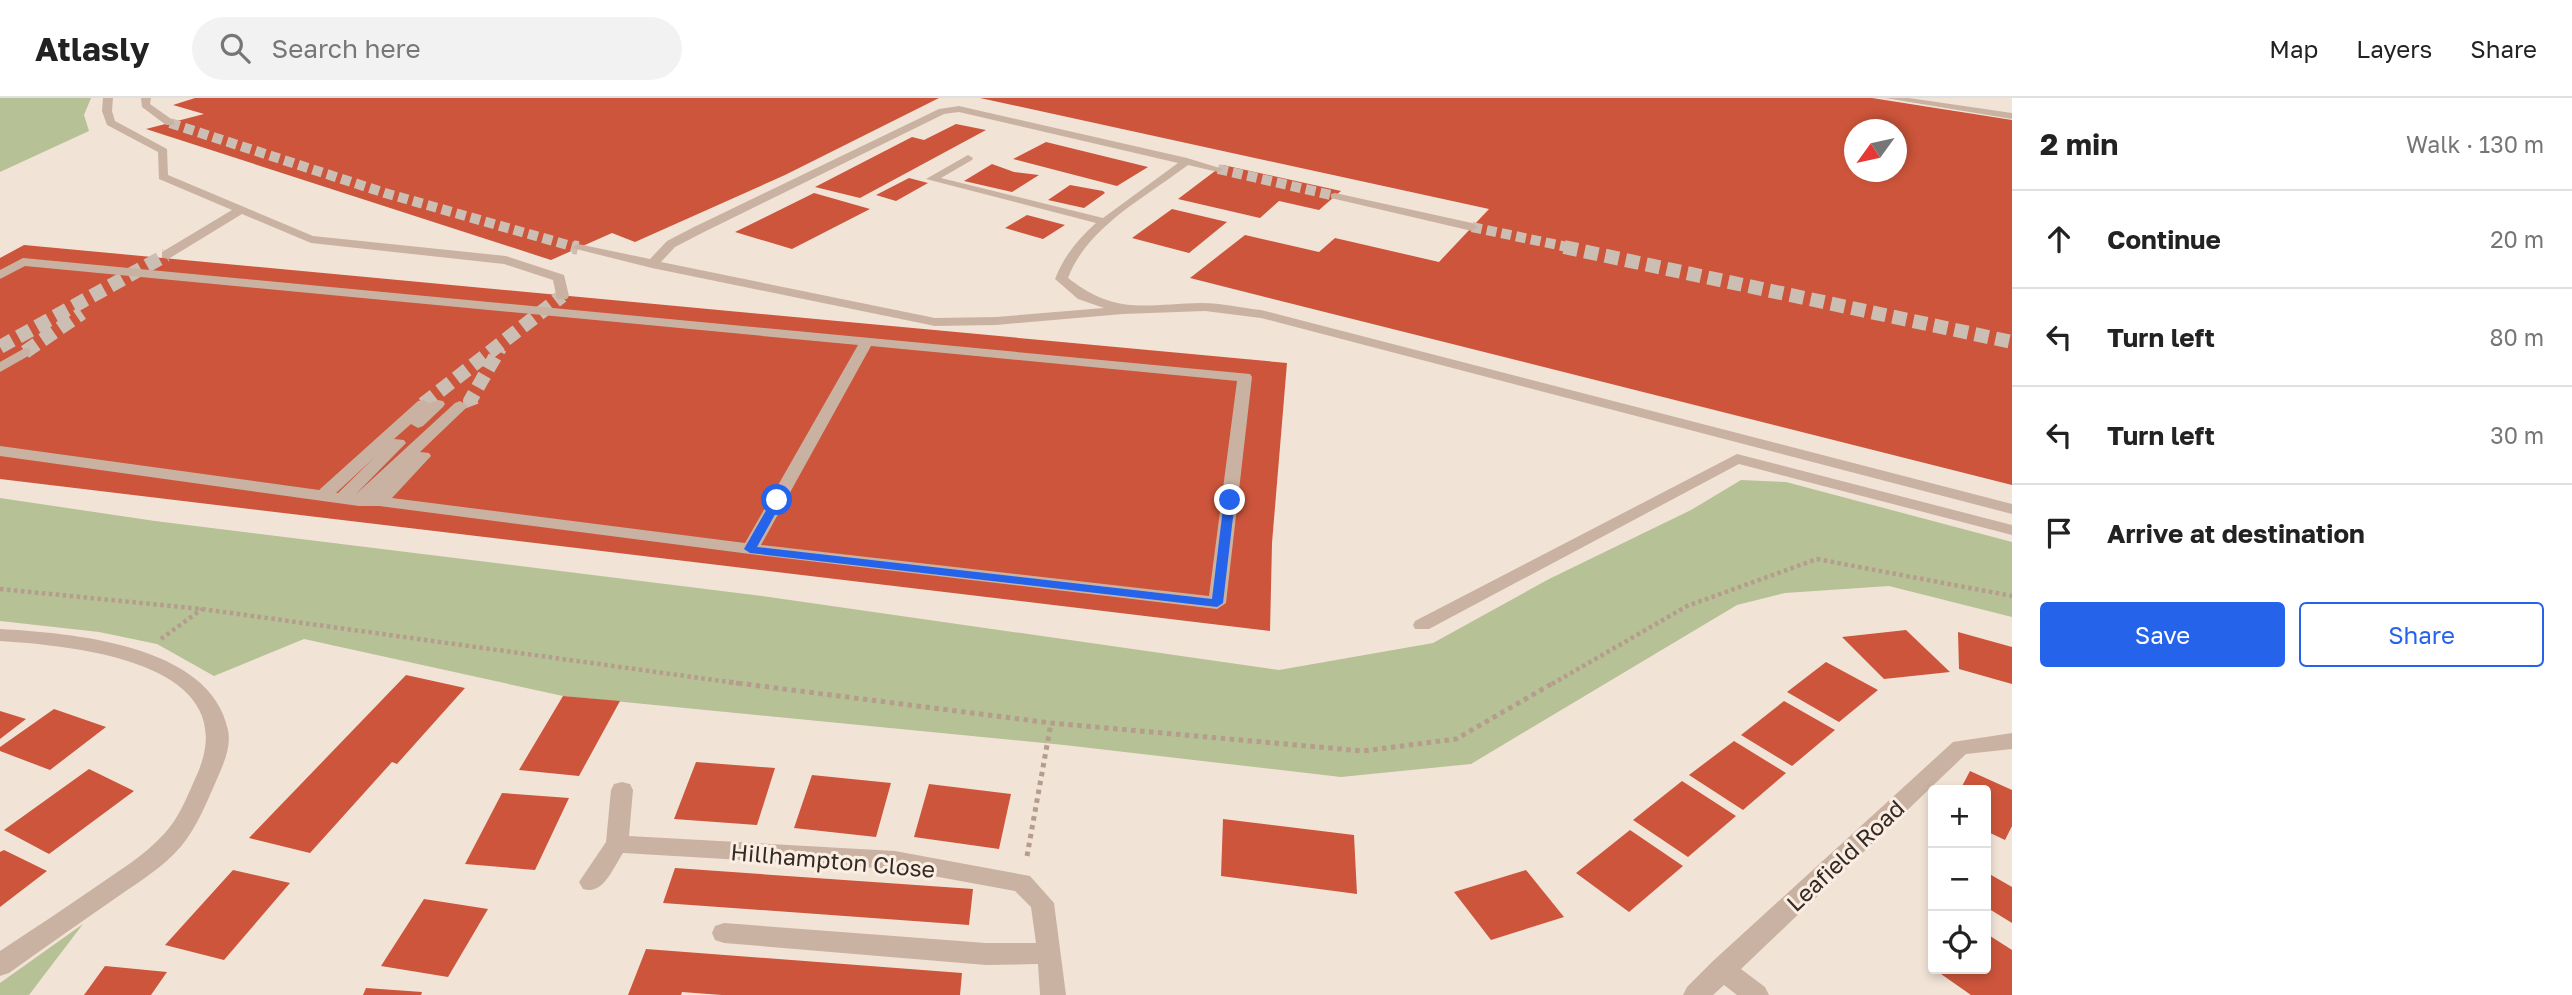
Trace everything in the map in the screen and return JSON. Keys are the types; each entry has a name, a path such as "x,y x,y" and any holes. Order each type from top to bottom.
{"street":[{"path":"108,98 107,111 111,122 163,151 163,177 312,239 506,260 559,278 564,293 562,296"},
{"path":"146,98 145,105 170,123"},
{"path":"1890,98 2012,117"},
{"path":"652,264 671,244 680,239 942,111 978,111 1218,169"},
{"path":"968,158 931,179 1106,222"},
{"path":"1123,310 1083,296 1061,279 1064,265 1090,233 1187,161"},
{"path":"1335,196 1472,227"},
{"path":"166,255 241,209"},
{"path":"578,248 935,322 996,321 1123,310 1205,307 1261,314 2012,509"},
{"path":"0,275 23,262 1245,377 1217,603 750,549 351,499 0,451"},
{"path":"750,549 867,341"},
{"path":"0,368 12,353"},
{"path":"324,495 430,404 351,499"},
{"path":"351,499 466,406 379,501"},
{"path":"1422,625 1737,459 2012,530"},
{"path":"0,635 35,636 85,643 138,657 185,678 212,710 218,729 217,757 183,829 152,861 0,965"},
{"name":"Leafield Road","path":"1696,995 1960,747 2012,741"},
{"path":"591,882 617,844 622,790"},
{"name":"Hillhampton Close","path":"617,844 895,860 1022,883"},
{"path":"1022,883 1042,903 1053,995"},
{"path":"724,933 986,954 1050,953"},
{"path":"1722,969 1756,995"}],"path":[{"path":"0,589 202,609 621,668 1051,723 1363,751 1456,739 1687,606 1817,559 2012,596"},
{"path":"138,657 202,609"},
{"path":"1022,883 1051,723"}],"green space":[{"path":"0,98 91,98 84,115 89,131 0,172"},
{"path":"1741,480 1786,482 2012,542 2012,617 1889,586 1785,593 1737,605 1471,764 1341,777 1064,745 563,696 304,639 214,676 157,644 99,632 0,621 0,498 155,521 762,596 1279,670 1433,643 1549,579 1691,510"},
{"path":"83,924 29,995 0,995 0,983"}],"building":[{"path":"195,98 939,98 785,175 635,242 612,233 551,260 146,129 204,114 173,105"},
{"path":"980,98 1872,98 2012,120 2012,485 1190,278 1245,235 1319,252 1335,238 1439,262 1489,209"},
{"path":"956,124 986,130 860,198 815,187 912,137 924,140"},
{"path":"1046,142 1148,167 1117,186 1013,159"},
{"path":"992,164 1014,172 1039,175 1012,192 964,181"},
{"path":"1223,165 1341,191 1319,210 1279,201 1260,218 1178,199"},
{"path":"909,178 928,183 896,201 876,195"},
{"path":"1070,185 1105,193 1084,208 1048,200"},
{"path":"814,193 870,209 792,249 735,232"},
{"path":"1172,209 1227,222 1189,253 1132,238"},
{"path":"1027,215 1065,225 1043,239 1005,228"},
{"path":"24,245 1287,363 1272,543 1270,631 0,479 0,258"},
{"path":"1906,630 1950,672 1884,679 1842,637"},
{"path":"1958,632 2012,647 2012,684 1959,669"},
{"path":"1826,662 1878,690 1839,722 1787,692"},
{"path":"406,675 465,688 397,764 392,762 310,853 249,838"},
{"path":"563,696 620,701 579,776 519,770"},
{"path":"1784,701 1835,730 1792,766 1741,735"},
{"path":"54,709 106,727 50,770 0,751 0,747"},
{"path":"0,711 26,719 0,739"},
{"path":"1734,741 1786,773 1743,810 1689,775"},
{"path":"696,762 775,768 757,825 674,819"},
{"path":"89,769 134,791 49,854 4,830"},
{"path":"1970,771 2012,790 2012,826 2005,840 1991,833 1991,785 1963,785"},
{"path":"812,775 891,783 876,837 794,828"},
{"path":"1682,781 1736,816 1688,857 1633,820"},
{"path":"929,784 1011,794 999,849 914,837"},
{"path":"502,793 569,798 535,870 465,864"},
{"path":"1223,819 1354,835 1357,894 1221,876"},
{"path":"1630,830 1683,866 1629,912 1576,873"},
{"path":"4,850 47,871 0,907 0,852"},
{"path":"675,868 973,889 969,925 663,903"},
{"path":"233,870 290,883 224,960 165,945"},
{"path":"1526,870 1564,917 1491,940 1454,892"},
{"path":"1991,875 2012,887 2012,923 1991,910"},
{"path":"424,899 488,909 448,977 381,966"},
{"path":"1991,937 2012,950 2012,995 1971,995 1941,974 1991,974"},
{"path":"646,949 962,973 960,995 722,995 682,992 681,995 628,995"},
{"path":"105,966 167,972 151,995 84,995"},
{"path":"366,988 422,992 421,995 363,995"}],"tunnel":[{"path":"170,123 385,193 578,248 573,247"},
{"path":"1218,169 1335,196"},
{"path":"1472,227 1572,248"},
{"path":"1564,247 2012,342"},
{"path":"0,347 166,255"},
{"path":"423,404 562,296"},
{"path":"25,352 82,313"},
{"path":"472,406 470,401 500,348"}],"route":[{"path":"777,500 750,549 1217,603 1230,500"}]}
